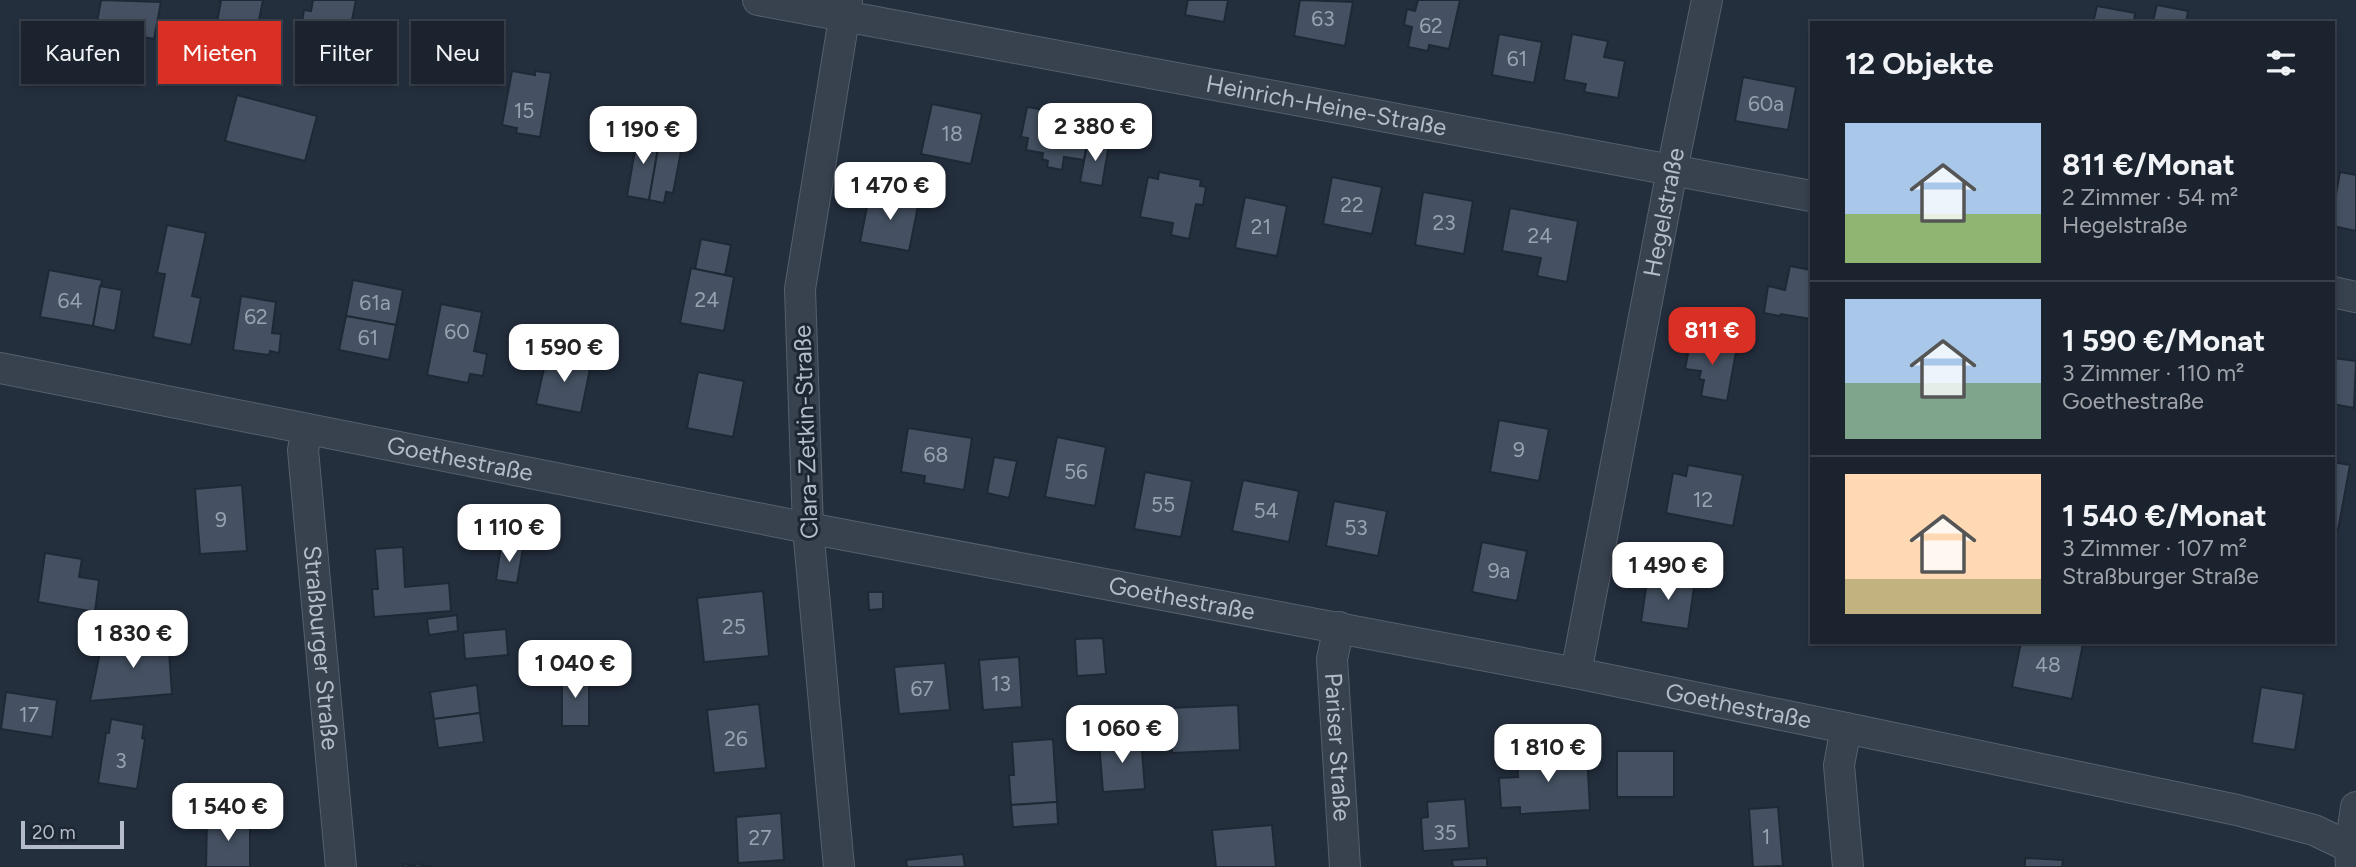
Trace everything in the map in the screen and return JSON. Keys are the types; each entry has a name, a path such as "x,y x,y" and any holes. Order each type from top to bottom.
{"street":[{"name":"Heinrich-Heine-Straße","path":"758,0 845,8 1810,196"},
{"name":"Hegelstraße","path":"1576,673 1707,0"},
{"name":"Clara-Zetkin-Straße","path":"839,867 808,528 800,289 845,8"},
{"path":"2335,292 2356,297"},
{"name":"Goethestraße","path":"0,368 808,528 1339,627 1846,728 2237,810 2314,830 2352,855"},
{"name":"Straßburger Straße","path":"307,429 303,450 341,867"},
{"name":"Pariser Straße","path":"1339,627 1332,659 1345,867"},
{"path":"1846,728 1839,765 1848,867"},
{"path":"2352,855 2356,807"}],"building":[{"path":"101,0 161,2 154,39 144,37 144,21 97,21"},
{"path":"218,0 263,0 259,21 217,21 221,1"},
{"path":"313,0 356,0 352,21 302,21 304,10 311,11"},
{"path":"1188,0 1228,0 1224,22 1185,15"},
{"path":"1300,0 1353,2 1345,46 1294,36"},
{"path":"1418,0 1460,0 1449,49 1429,45 1428,51 1408,47 1412,27 1404,25 1407,9 1415,11"},
{"path":"2157,5 2188,11 2186,21 2153,21"},
{"path":"2097,6 2135,13 2134,21 2093,21"},
{"path":"1499,34 1542,42 1534,83 1492,75"},
{"path":"1572,34 1608,41 1604,57 1625,61 1618,98 1584,92 1586,84 1564,80"},
{"path":"512,71 535,75 535,71 551,73 540,137 516,133 517,128 502,125"},
{"path":"1743,77 1796,87 1788,130 1735,121"},
{"path":"237,95 317,116 305,161 225,141"},
{"path":"932,104 982,114 971,164 921,154"},
{"path":"1027,107 1092,118 1084,160 1064,157 1062,170 1047,167 1048,161 1042,159 1043,153 1026,150 1028,138 1021,137"},
{"path":"638,133 660,137 649,200 627,196"},
{"path":"660,137 683,141 673,193 666,192 664,203 649,200"},
{"path":"1088,140 1109,144 1102,186 1080,182"},
{"path":"1159,172 1201,180 1200,186 1206,187 1203,205 1196,204 1189,239 1171,235 1173,223 1140,217 1148,177 1158,179"},
{"path":"2340,172 2356,175 2356,231 2335,226 2335,200"},
{"path":"1332,177 1382,187 1372,234 1323,224"},
{"path":"870,192 919,201 909,251 860,242"},
{"path":"1423,192 1473,201 1464,254 1415,245"},
{"path":"1245,197 1287,206 1277,256 1235,248"},
{"path":"1510,208 1578,221 1567,282 1537,276 1541,258 1502,251"},
{"path":"167,225 206,233 192,296 201,298 191,345 153,337 165,274 157,273"},
{"path":"701,239 731,245 725,275 695,269"},
{"path":"1790,266 1810,270 1810,319 1764,313 1768,286 1785,290"},
{"path":"691,268 734,277 724,331 680,323"},
{"path":"49,270 102,280 93,326 40,317"},
{"path":"353,280 403,290 396,325 346,316"},
{"path":"100,286 122,290 115,331 93,326"},
{"path":"241,296 276,302 272,333 281,334 279,353 270,351 269,355 233,350"},
{"path":"441,304 482,312 474,351 487,354 483,376 470,374 468,383 427,375"},
{"path":"346,316 396,325 389,360 339,350"},
{"path":"1691,338 1737,347 1727,401 1701,396 1704,380 1699,379 1701,371 1685,369"},
{"path":"547,355 591,364 581,413 536,404"},
{"path":"2335,358 2356,361 2354,408 2335,404"},
{"path":"698,372 744,381 733,437 687,428"},
{"path":"1499,420 1549,429 1539,481 1490,472"},
{"path":"908,428 972,438 964,490 924,483 925,476 901,472"},
{"path":"1057,437 1106,447 1095,506 1045,497"},
{"path":"994,457 1017,461 1009,498 987,493"},
{"path":"2335,462 2350,465 2338,530 2335,530"},
{"path":"1688,465 1743,475 1733,526 1666,513 1673,473 1686,476"},
{"path":"1145,472 1192,481 1181,537 1134,529"},
{"path":"1243,480 1299,491 1289,542 1232,531"},
{"path":"242,485 247,551 200,554 195,489"},
{"path":"1334,501 1387,511 1378,556 1326,546"},
{"path":"1482,542 1527,551 1517,601 1472,592"},
{"path":"501,545 523,549 517,583 496,580"},
{"path":"403,547 405,587 449,583 451,611 374,617 372,589 378,589 375,549"},
{"path":"45,553 82,559 79,577 99,580 95,612 38,602"},
{"path":"1648,574 1695,581 1688,629 1641,622"},
{"path":"763,591 769,656 704,662 697,598"},
{"path":"868,592 883,592 883,609 869,610"},
{"path":"457,615 458,631 429,635 427,619"},
{"path":"506,629 508,655 465,659 463,633"},
{"path":"168,638 172,694 90,701 102,643"},
{"path":"1103,638 1106,674 1077,676 1075,639"},
{"path":"2021,644 2083,644 2072,699 2012,687"},
{"path":"1019,657 1022,707 983,710 979,660"},
{"path":"945,663 950,710 899,714 894,667"},
{"path":"562,674 589,675 589,726 562,726"},
{"path":"477,685 480,713 434,719 430,692"},
{"path":"2261,687 2304,694 2295,750 2252,743"},
{"path":"6,692 57,700 52,737 1,729"},
{"path":"759,704 766,768 714,773 707,710"},
{"path":"1238,705 1240,750 1172,753 1170,708"},
{"path":"480,713 484,742 438,748 434,719"},
{"path":"111,719 144,725 142,738 145,739 137,789 98,783 106,733 109,733"},
{"path":"1141,738 1145,789 1103,792 1099,742"},
{"path":"1053,739 1057,802 1011,805 1009,775 1014,775 1012,742"},
{"path":"1617,751 1674,751 1674,797 1617,797"},
{"path":"1587,753 1590,810 1520,814 1520,807 1501,808 1499,778 1518,777 1517,756"},
{"path":"1465,799 1469,848 1423,851 1421,818 1428,817 1427,802"},
{"path":"1057,802 1058,824 1013,827 1011,805"},
{"path":"1778,807 1783,866 1753,867 1749,809"},
{"path":"781,813 784,860 738,863 736,817"},
{"path":"207,818 250,818 250,867 206,867"},
{"path":"1272,825 1276,867 1216,867 1212,830"},
{"path":"963,854 965,867 907,867 906,860"},
{"path":"1487,858 1487,867 1453,867 1452,860"},
{"path":"2025,858 2063,860 2062,867 2025,867"},
{"path":"404,864 416,864 433,867 403,867"}]}
